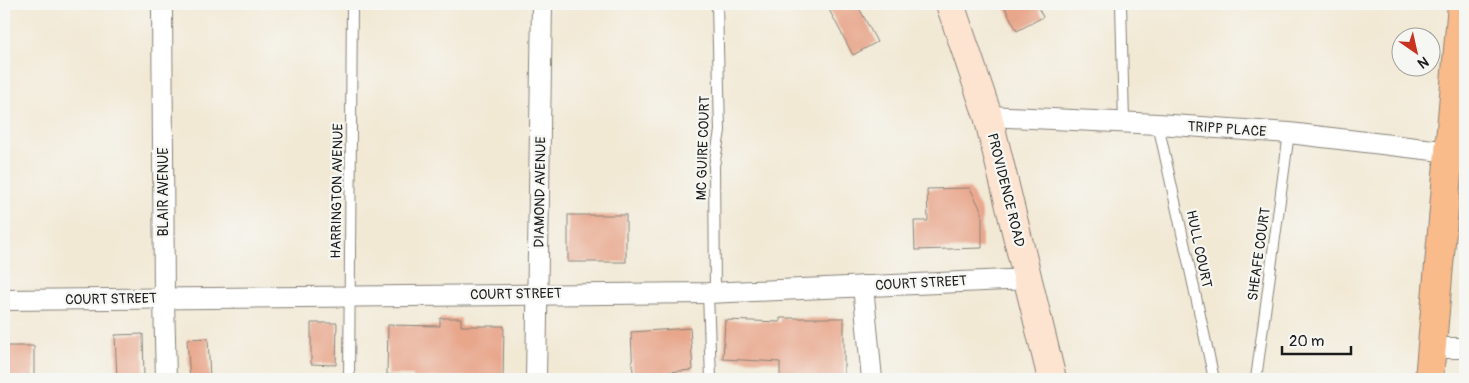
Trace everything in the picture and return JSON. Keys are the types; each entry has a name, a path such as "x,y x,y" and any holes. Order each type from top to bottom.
{"main road":[{"name":"PROVIDENCE ROAD","path":"950,4 988,116 1052,379"},
{"path":"1429,379 1454,152 1462,4"}],"street":[{"name":"BLAIR AVENUE","path":"162,4 166,379"},
{"name":"DIAMOND AVENUE","path":"536,379 539,294 542,4"},
{"name":"TRIPP PLACE","path":"988,116 1158,124 1289,133 1454,152"},
{"name":"COURT STREET","path":"4,300 712,293 1029,279"},
{"path":"863,286 872,379"},
{"path":"1432,348 1465,348"}],"lane":[{"name":"HARRINGTON AVENUE","path":"349,379 352,4"},
{"name":"MC GUIRE COURT","path":"711,379 714,166 720,131 717,4"},
{"path":"1121,4 1124,123"},
{"name":"HULL COURT","path":"1158,124 1214,379"},
{"name":"SHEAFE COURT","path":"1256,379 1289,133"}],"building":[{"path":"826,4 857,4 877,42 853,55"},
{"path":"1003,4 1036,4 1043,17 1017,31"},
{"path":"970,188 982,212 982,248 915,250 914,221 928,221 927,189"},
{"path":"568,215 626,215 626,262 568,262"},
{"path":"440,318 461,318 461,326 504,326 503,379 466,379 466,377 413,378 413,375 387,375 388,325 440,326"},
{"path":"780,318 844,318 844,379 780,379 780,362 723,359 725,320 780,322"},
{"path":"311,323 337,323 336,365 311,364"},
{"path":"690,328 693,370 633,375 631,332"},
{"path":"143,334 144,379 117,379 115,335"},
{"path":"208,338 210,379 190,379 187,339"},
{"path":"5,346 34,346 34,378 5,378"}]}
